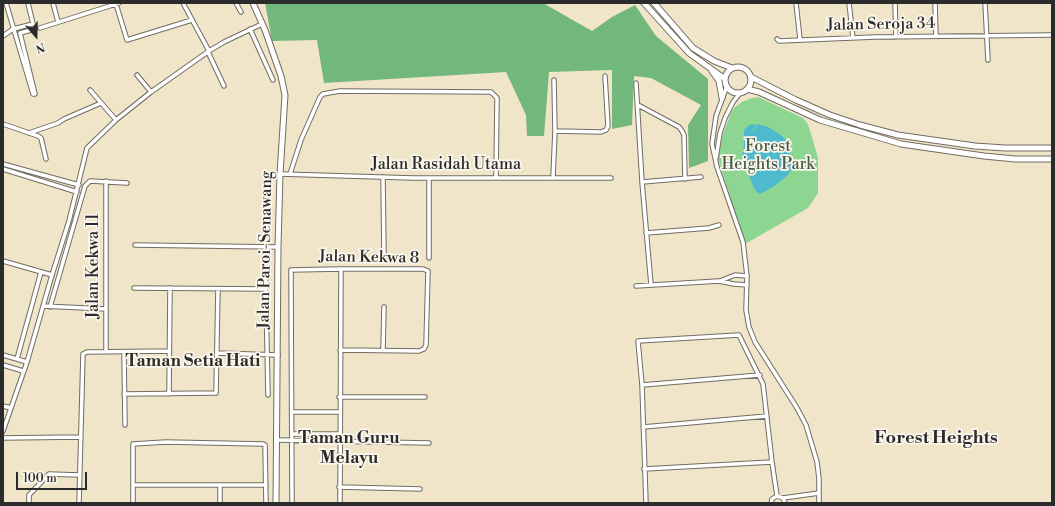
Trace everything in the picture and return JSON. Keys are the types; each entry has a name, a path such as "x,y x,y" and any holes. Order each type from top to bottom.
{"street":[{"path":"6,3 32,94 35,94 20,33 35,29"},
{"path":"3,36 13,29 33,24 28,3"},
{"path":"53,3 58,22"},
{"path":"40,28 117,3 127,40 192,20"},
{"path":"183,3 209,52 224,86"},
{"path":"236,3 241,12"},
{"name":"Jalan Paroi-Senawang","path":"253,3 265,30 284,86 285,106 280,174 278,248 276,503"},
{"path":"258,3 265,30"},
{"path":"644,3 689,53 725,79"},
{"path":"654,3 693,48 714,61 732,68 742,67 748,71 751,77 751,84 747,89 741,92 733,102 725,118 720,133 716,159"},
{"path":"796,3 800,39"},
{"path":"849,3 853,38"},
{"path":"895,3 896,37"},
{"path":"935,3 936,36"},
{"path":"985,3 988,60"},
{"path":"3,431 26,362 69,221 87,148 116,120 151,92 224,42 262,24"},
{"path":"250,29 273,80"},
{"name":"Jalan Seroja 34","path":"777,39 779,41 800,39 936,36 1052,35"},
{"path":"706,64 719,81 722,98"},
{"path":"732,68 727,73 725,79 727,86 731,91 741,92"},
{"path":"137,75 151,92"},
{"path":"555,131 601,132 606,130 608,126 605,76"},
{"path":"751,77 796,100 830,115 898,135 975,146 1005,148 1052,148"},
{"path":"553,177 555,131 554,80"},
{"path":"636,84 642,182 651,285"},
{"path":"727,86 716,116 712,144 717,167 744,242 747,276 746,310 749,327 755,342 797,408 806,425 817,462 820,479 819,503"},
{"path":"747,89 759,92 820,120 901,144 984,156 1015,159 1052,159"},
{"path":"90,90 116,120"},
{"path":"290,174 301,140 320,97 323,94 340,91 491,92 497,98 496,178"},
{"path":"29,133 58,123 101,103"},
{"path":"638,106 679,127 682,131 684,135 685,179"},
{"path":"3,124 41,138 46,159"},
{"path":"3,164 79,185"},
{"path":"3,169 77,192"},
{"name":"Jalan Rasidah Utama","path":"280,174 429,178 611,178"},
{"path":"383,177 384,256"},
{"path":"642,182 701,177"},
{"path":"429,178 429,258"},
{"path":"50,307 85,186 90,181 127,183"},
{"name":"Jalan Kekwa 11","path":"106,181 106,352"},
{"path":"646,233 709,228 719,224"},
{"path":"135,245 278,248"},
{"path":"265,247 268,395"},
{"path":"3,261 52,275"},
{"path":"340,503 339,397 341,268"},
{"name":"Jalan Kekwa 8","path":"292,412 292,270 341,268 424,269 428,271 426,345 424,349 340,350"},
{"path":"17,359 41,272"},
{"path":"719,281 735,275 747,276"},
{"path":"636,286 719,281 747,285"},
{"path":"134,288 266,289"},
{"path":"169,394 170,288"},
{"path":"124,394 216,393 218,289"},
{"path":"43,306 106,309"},
{"path":"383,350 384,307"},
{"path":"646,503 642,385 638,340 739,335 760,375 763,384 777,496"},
{"path":"79,503 83,354 86,352 170,351"},
{"path":"124,352 125,425"},
{"path":"217,353 278,354"},
{"path":"3,355 26,362"},
{"path":"3,365 23,371"},
{"path":"642,385 760,375"},
{"path":"339,397 425,397"},
{"path":"3,406 11,408"},
{"path":"292,503 292,412 339,412"},
{"path":"643,427 767,416"},
{"path":"292,434 340,434"},
{"path":"3,438 80,437"},
{"path":"277,440 429,442"},
{"path":"133,503 133,444 137,443 263,444 266,448 266,503"},
{"path":"644,469 772,462"},
{"path":"29,503 29,495 49,474 79,475"},
{"path":"134,485 266,485"},
{"path":"220,485 220,503"},
{"path":"339,487 420,490"},
{"path":"777,496 783,498 819,493"},
{"path":"765,503 771,503 772,499 777,496"},
{"path":"783,498 785,503"}],"green space":[{"path":"265,3 543,3 592,31 612,17 635,5 656,36 708,79 708,161 689,168 688,125 701,105 651,78 634,76 632,125 612,129 612,70 549,72 544,136 527,136 526,115 506,72 324,83 317,40 272,41"},
{"name":"Forest Heights Park","path":"758,97 803,118 808,124 818,158 818,193 808,208 745,244 718,159 723,134 731,113 735,107 742,102"}],"water":[{"path":"756,124 753,131 757,124 761,125 768,127 785,139 791,155 792,164 788,175 773,187 760,194 754,188 742,156 744,130 749,125"}],"district":[{"name":"Taman Setia Hati","path":"193,362"},
{"name":"Forest Heights","path":"936,439"},
{"name":"Taman Guru Melayu","path":"349,449"}]}
